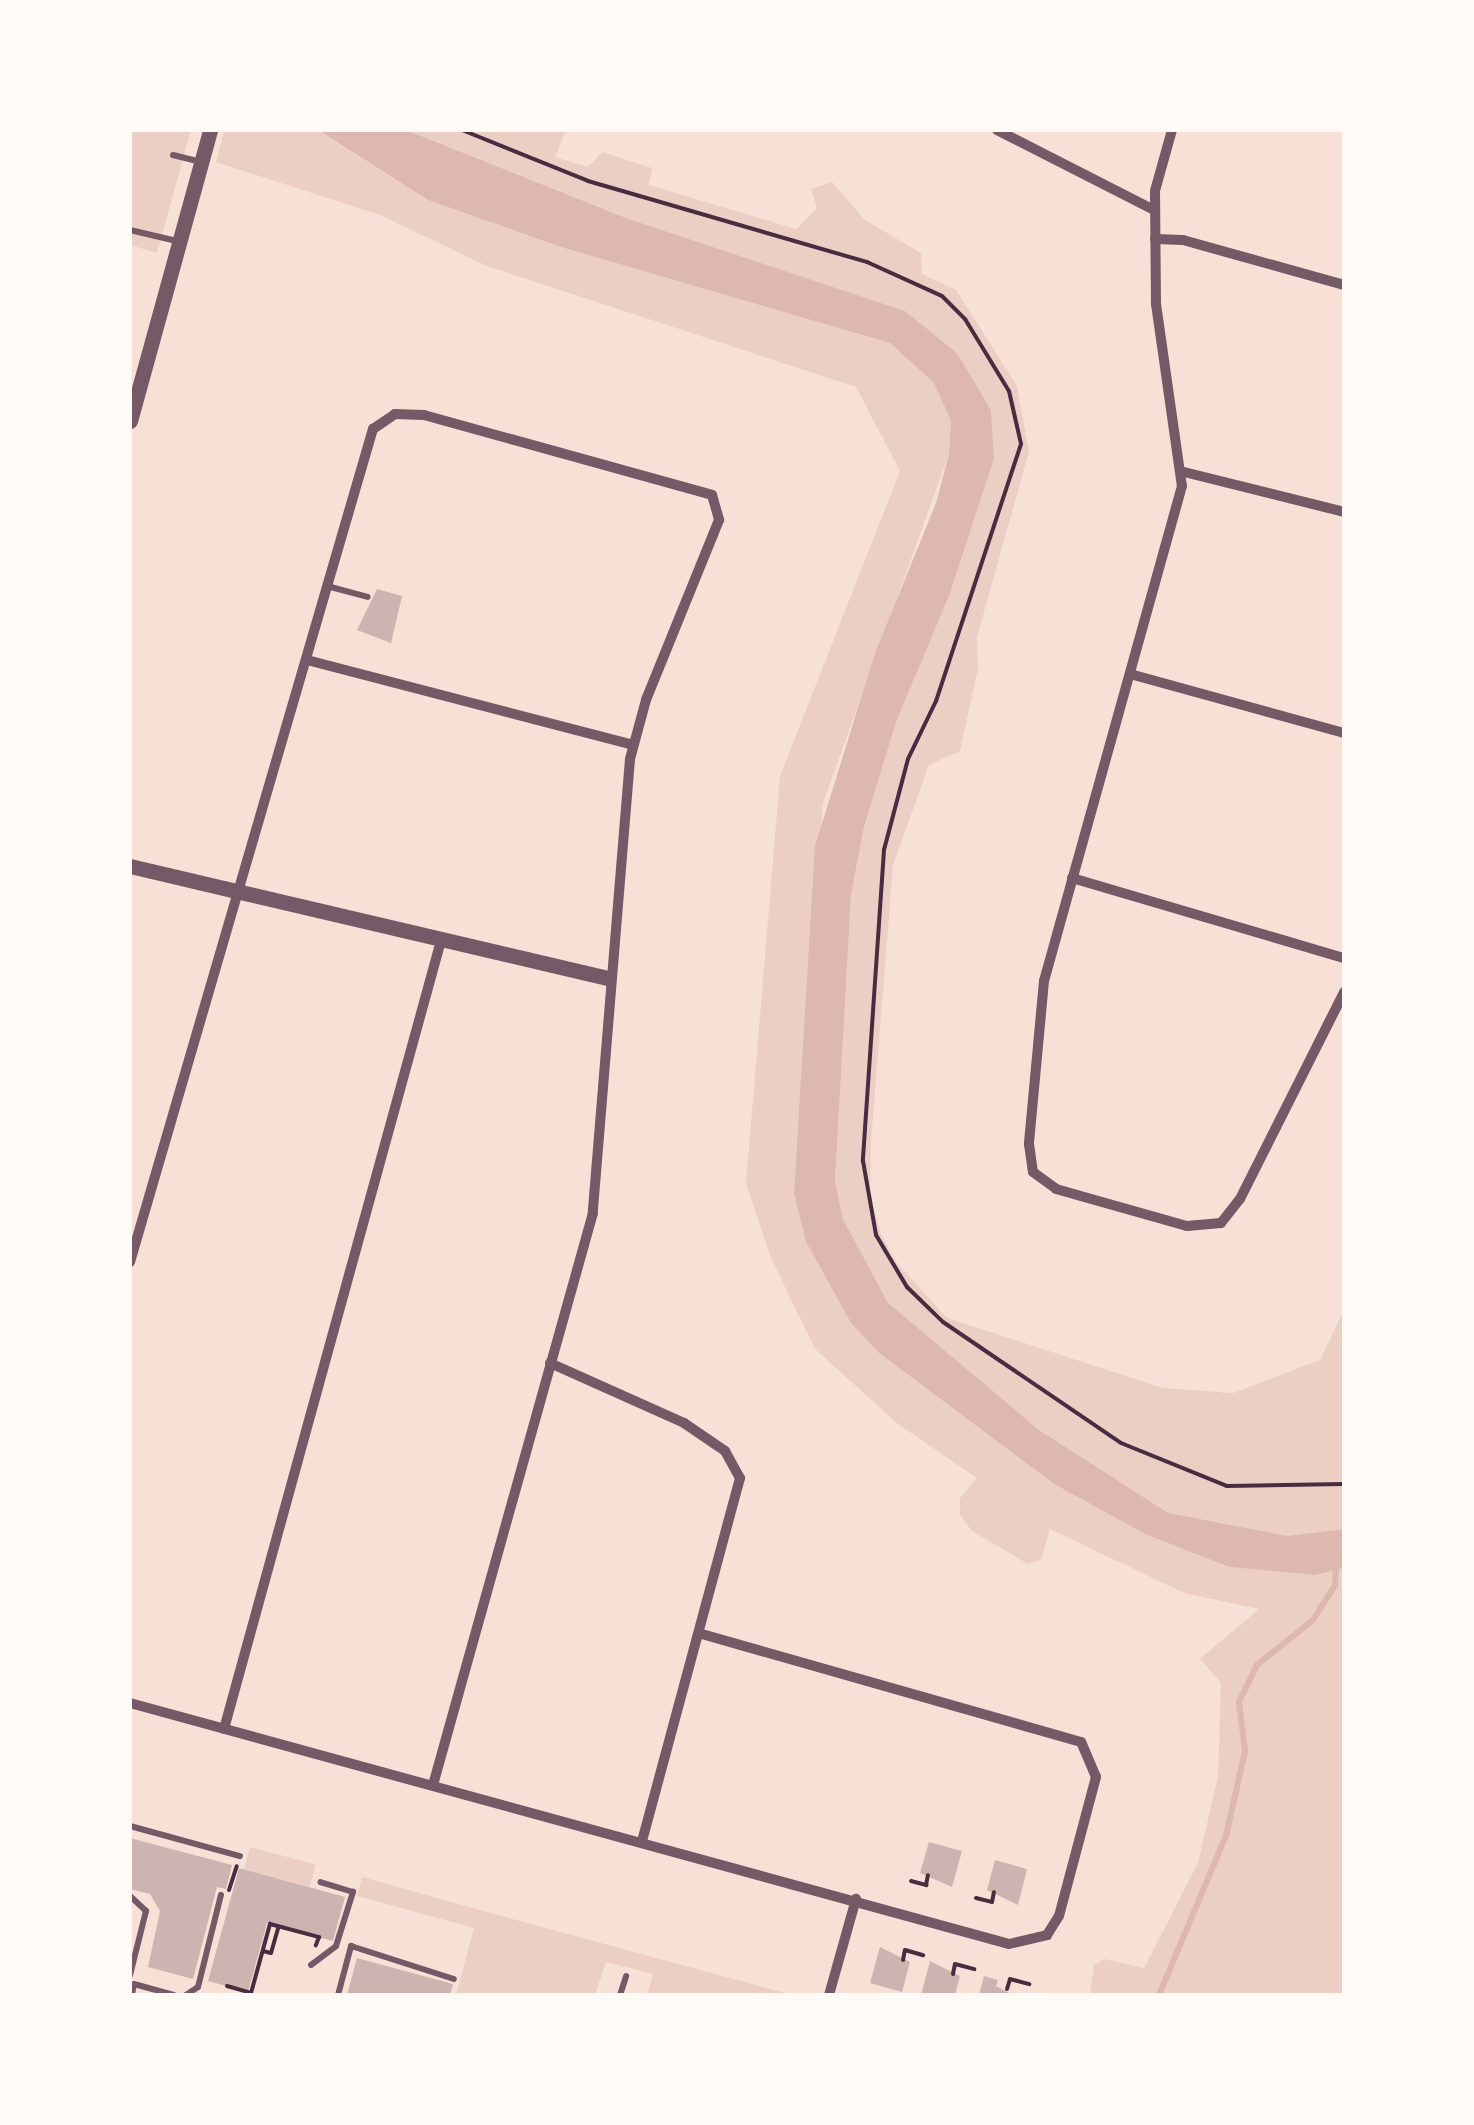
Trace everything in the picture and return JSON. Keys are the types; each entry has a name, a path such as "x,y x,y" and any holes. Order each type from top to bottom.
{"street":[{"path":"130,421 210,130"},
{"path":"997,130 1154,210"},
{"path":"1172,130 1154,210 1155,239 1158,323 1184,472 1042,992 1028,1144 1033,1172 1056,1188 1188,1226 1222,1223 1240,1200 1344,992"},
{"path":"1155,239 1184,240 1344,285"},
{"path":"130,1262 369,439 388,416 415,413 696,488 719,504 719,520 633,745 608,978 597,1194 433,1785"},
{"path":"1184,472 1344,512"},
{"path":"306,660 633,745"},
{"path":"1130,674 1344,733"},
{"path":"130,866 608,978"},
{"path":"1072,878 1344,958"},
{"path":"224,1728 442,937"},
{"path":"550,1363 668,1413 735,1464 739,1492 642,1842"},
{"path":"130,1703 1009,1944 1040,1940 1059,1916 1094,1789 1096,1767 1081,1742 699,1633"},
{"path":"829,1995 856,1899"}],"lane":[{"path":"173,155 201,162"},
{"path":"130,230 179,242"},
{"path":"327,586 368,597"},
{"path":"130,1826 240,1856"},
{"path":"311,1964 338,1943 353,1892 320,1882"},
{"path":"186,1995 198,1987 221,1895"},
{"path":"130,1896 146,1910 131,1978 132,1995"},
{"path":"338,1995 351,1946 454,1979"},
{"path":"620,1995 626,1976"},
{"path":"131,1978 174,1995"}],"path":[{"path":"462,130 588,180 867,262 942,296 965,319 1009,391 1021,444 936,701 908,759 884,850 863,1161 876,1235 906,1286 943,1322 1121,1444 1227,1486 1344,1484"},
{"path":"221,1895 230,1889 240,1856"},
{"path":"911,1881 926,1885 928,1875"},
{"path":"976,1898 992,1902 994,1892"},
{"path":"227,1986 252,1994 270,1924 318,1937"},
{"path":"263,1951 272,1953 278,1926"},
{"path":"903,1960 905,1950 923,1955"},
{"path":"953,1974 956,1964 974,1968"},
{"path":"1007,1989 1010,1979 1029,1984"}],"shaded area":[{"path":"130,130 191,130 157,253 130,245"},
{"path":"224,130 317,130 428,200 561,247 890,343 934,383 951,421 949,454 823,803 794,1194 806,1242 851,1323 879,1353 1054,1484 1145,1534 1229,1567 1315,1575 1344,1568 1344,1995 1090,1995 1094,1965 1105,1959 1144,1968 1198,1863 1218,1776 1221,1683 1200,1659 1259,1609 1184,1593 1050,1529 1041,1560 1028,1564 972,1531 960,1515 960,1498 977,1478 898,1424 815,1349 771,1258 746,1183 780,776 900,471 856,387 487,266 380,215 216,162"},
{"path":"318,130 406,130 626,218 905,311 957,353 991,410 994,459 949,596 896,722 864,827 851,895 835,1181 843,1219 888,1303 1039,1430 1168,1513 1287,1536 1344,1529 1344,1568 1315,1575 1229,1567 1145,1534 1054,1484 879,1353 851,1323 806,1242 794,1194 815,846 875,653 936,503 949,454 951,421 934,383 890,343 561,247 428,200"},
{"path":"406,130 566,130 555,157 588,167 602,152 652,168 649,185 796,229 817,208 811,189 832,182 865,220 921,253 922,274 956,290 1017,386 1029,452 977,637 978,669 960,751 929,765 893,865 871,1142 870,1195 881,1234 896,1262 947,1318 1163,1388 1233,1393 1320,1360 1344,1310 1344,1529 1287,1536 1213,1525 1168,1513 1124,1486 1039,1430 932,1346 888,1303 843,1219 835,1181 851,895 864,827 896,722 949,596 994,459 991,410 957,353 905,311 626,218"},
{"path":"250,1847 316,1865 310,1887 244,1869"},
{"path":"362,1877 792,1995 647,1995 653,1974 606,1962 595,1995 456,1995 474,1928 357,1896"}],"building":[{"path":"377,589 402,596 391,643 357,630"},
{"path":"130,1838 232,1865 226,1889 217,1887 193,1979 148,1967 160,1911 150,1894 130,1889"},
{"path":"929,1842 962,1851 952,1887 920,1873"},
{"path":"995,1860 1027,1869 1018,1905 987,1890"},
{"path":"239,1868 345,1897 333,1941 267,1923 248,1992 208,1981"},
{"path":"880,1947 910,1962 902,1992 870,1983"},
{"path":"357,1958 453,1984 450,1995 347,1995"},
{"path":"930,1961 960,1976 955,1995 921,1995"},
{"path":"984,1976 998,1980 996,1986 1013,1995 979,1995"}],"waterway":[{"path":"1159,1995 1226,1836 1245,1751 1239,1702 1257,1665 1313,1620 1335,1585 1336,1566"}]}
